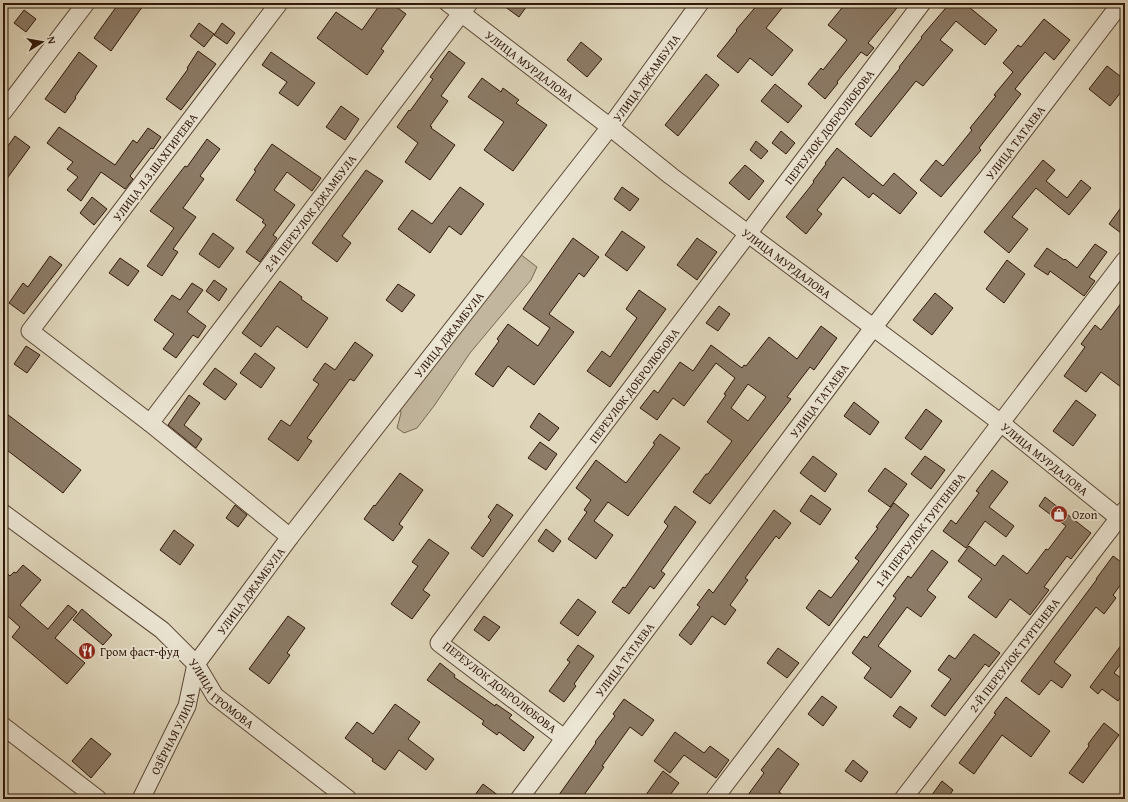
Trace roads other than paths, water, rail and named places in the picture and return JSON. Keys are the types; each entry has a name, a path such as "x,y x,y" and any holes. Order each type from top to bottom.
{"street":[{"path":"3,112 86,3"},
{"name":"УЛИЦА Л.З.ШАХГИРЕЕВА","path":"150,423 30,331 279,3"},
{"name":"УЛИЦА МУРДАЛОВА","path":"448,3 466,8 671,176 1001,423 1123,517"},
{"name":"УЛИЦА ДЖАМБУЛА","path":"196,664 290,537 610,127 700,3"},
{"name":"ПЕРЕУЛОК ДОБРОЛЮБОВА","path":"564,738 439,643 922,3"},
{"name":"УЛИЦА ТАТАЕВА","path":"519,799 873,328 1121,3"},
{"name":"2-Й ПЕРЕУЛОК ДЖАМБУЛА","path":"150,423 466,8"},
{"name":"1-Й ПЕРЕУЛОК ТУРГЕНЕВА","path":"714,799 1125,260"},
{"path":"150,423 290,537"},
{"name":"УЛИЦА ГРОМОВА","path":"3,513 162,630 196,664 214,696 348,799"},
{"name":"2-Й ПЕРЕУЛОК ТУРГЕНЕВА","path":"903,799 1123,517"},
{"name":"ОЗЁРНАЯ УЛИЦА","path":"141,799 187,706 196,664"},
{"path":"3,726 98,799"}],"place":[{"name":"Ozon","path":"1059,514"},
{"name":"Гром фаст-фуд","path":"87,651"}]}
